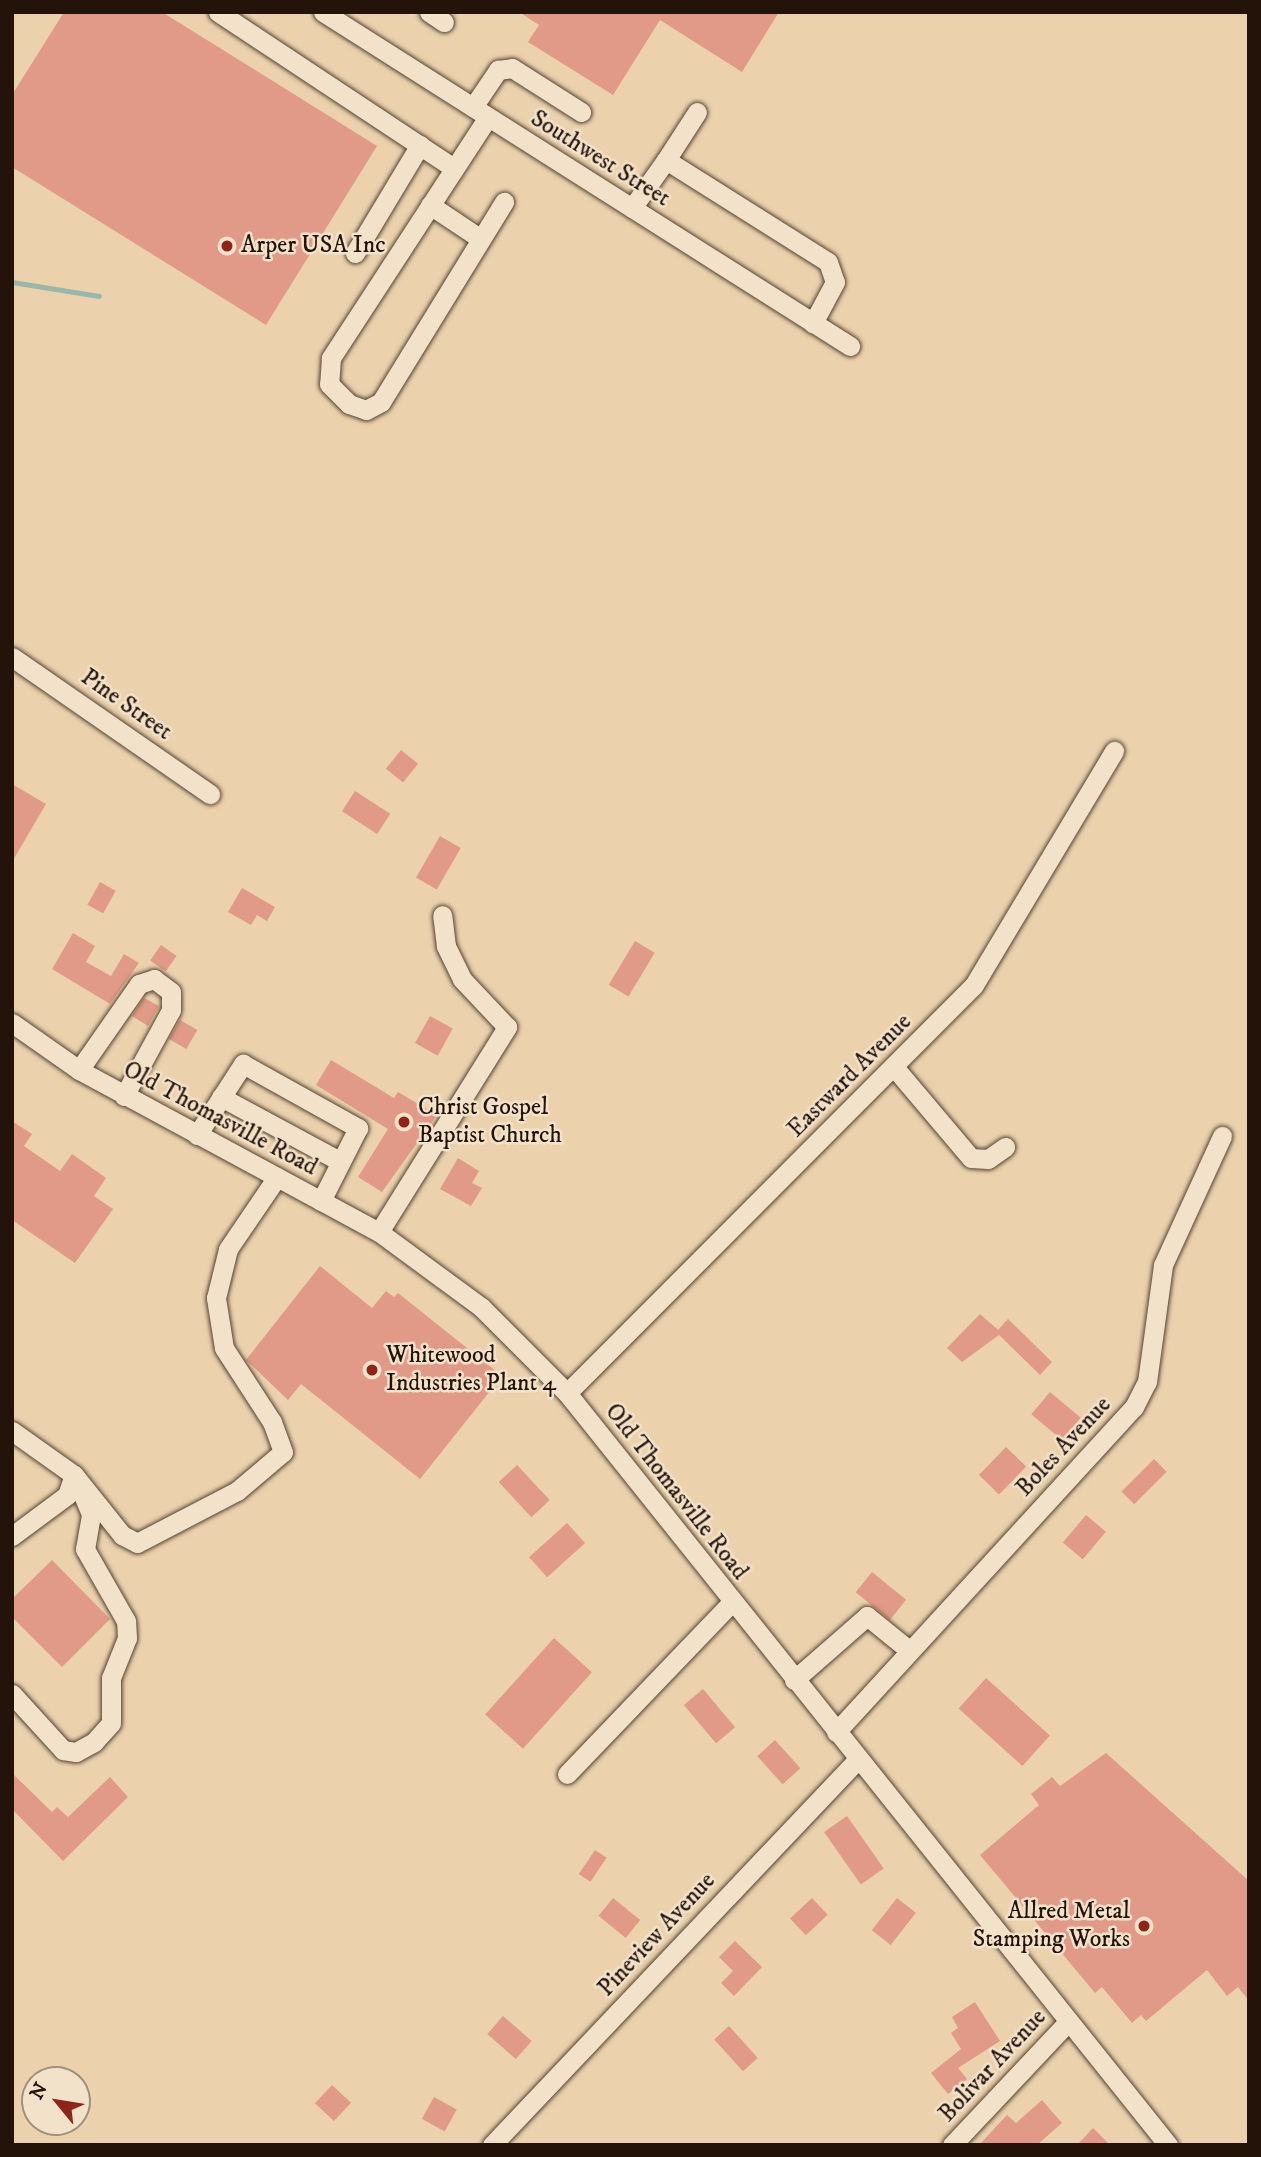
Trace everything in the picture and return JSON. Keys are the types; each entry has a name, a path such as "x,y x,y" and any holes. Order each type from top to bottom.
{"street":[{"path":"218,12 454,168"},
{"name":"Southwest Street","path":"323,12 850,346"},
{"path":"504,202 381,402 366,410 349,404 329,384 331,358 454,168 498,71 512,68 581,112"},
{"path":"632,208 697,112"},
{"path":"355,253 421,145"},
{"path":"666,160 828,262 835,282 813,323"},
{"path":"430,205 481,239"},
{"name":"Pine Street","path":"12,657 210,794"},
{"name":"Eastward Avenue","path":"567,1393 974,985 1001,947 1114,751"},
{"path":"380,1232 507,1027 462,979 446,946 442,915"},
{"path":"79,1070 139,984 154,979 171,992 171,1010 124,1096"},
{"name":"Old Thomasville Road","path":"12,1023 79,1070 380,1232 453,1282 567,1393 1168,2145"},
{"path":"197,1135 243,1064 358,1128 321,1201"},
{"path":"894,1067 971,1158 988,1159 1005,1147"},
{"path":"221,1097 341,1162"},
{"name":"Boles Avenue","path":"836,1732 1134,1407 1147,1382 1163,1265 1222,1136"},
{"path":"12,1431 74,1475 122,1535 137,1543 237,1490 283,1452 272,1422 224,1348 216,1298 228,1248 277,1177"},
{"path":"12,1536 67,1494 74,1475"},
{"path":"12,1694 63,1749 76,1752 94,1742 111,1724 111,1678 127,1638 126,1621 85,1549 91,1514 74,1475"},
{"path":"567,1774 732,1602"},
{"path":"794,1680 867,1616 910,1651"},
{"name":"Pineview Avenue","path":"492,2145 858,1759"},
{"name":"Bolivar Avenue","path":"952,2145 1069,2021"}],"building":[{"name":"Arper USA Inc","path":"64,12 162,12 377,146 266,325 12,167 12,95"},
{"path":"519,12 779,12 742,72 660,20 613,95 528,42 539,25"},
{"path":"401,750 418,764 403,782 386,769"},
{"path":"12,784 46,804 12,862"},
{"path":"355,791 390,814 377,834 342,811"},
{"path":"440,836 461,848 437,890 416,878"},
{"path":"100,882 116,891 103,913 87,905"},
{"path":"242,888 275,907 267,921 257,915 251,925 228,912"},
{"path":"73,933 95,946 86,962 111,976 124,954 139,963 110,1004 52,969"},
{"path":"635,941 655,953 628,997 609,985"},
{"path":"161,945 177,956 166,971 150,961"},
{"path":"144,998 159,1006 148,1026 132,1016"},
{"path":"430,1016 453,1029 438,1056 415,1043"},
{"path":"180,1020 197,1030 186,1049 169,1039"},
{"name":"Christ Gospel Baptist Church","path":"331,1060 394,1098 398,1092 437,1115 382,1192 358,1177 388,1129 316,1085"},
{"path":"12,1121 32,1134 24,1146 60,1171 72,1154 106,1178 94,1196 113,1209 75,1263 12,1220"},
{"path":"458,1158 479,1171 472,1183 482,1188 471,1206 440,1189"},
{"name":"Whitewood Industries Plant 4","path":"320,1266 372,1308 386,1291 394,1297 398,1293 502,1376 420,1479 301,1384 288,1400 246,1360"},
{"path":"980,1314 998,1330 1008,1319 1052,1362 1040,1375 999,1335 962,1362 947,1348"},
{"path":"1050,1392 1081,1418 1062,1440 1031,1414"},
{"path":"1006,1447 1026,1466 999,1495 979,1475"},
{"path":"1154,1459 1167,1472 1134,1504 1121,1492"},
{"path":"517,1465 550,1500 531,1517 499,1482"},
{"path":"1086,1515 1106,1532 1083,1559 1063,1543"},
{"path":"567,1523 585,1543 547,1577 529,1557"},
{"path":"52,1560 110,1619 62,1667 12,1617 12,1599"},
{"path":"872,1572 906,1600 890,1620 856,1592"},
{"path":"554,1638 592,1672 523,1749 485,1715"},
{"path":"986,1678 1050,1736 1022,1766 959,1708"},
{"path":"703,1689 735,1727 716,1743 684,1705"},
{"path":"775,1740 800,1768 783,1784 757,1756"},
{"name":"Allred Metal Stamping Works","path":"1106,1753 1249,1881 1249,2001 1238,1987 1227,1996 1207,1970 1146,2021 1141,2015 1132,2023 1102,1987 1095,1993 980,1855 1039,1805 1031,1794 1052,1777 1060,1786"},
{"path":"12,1773 52,1812 57,1807 68,1817 110,1777 128,1797 63,1861 12,1809"},
{"path":"847,1816 884,1868 861,1884 824,1832"},
{"path":"595,1850 607,1858 590,1882 579,1874"},
{"path":"613,1898 640,1920 626,1938 599,1916"},
{"path":"812,1898 828,1915 806,1935 790,1918"},
{"path":"897,1898 916,1913 891,1945 872,1930"},
{"path":"735,1941 762,1967 734,1996 721,1983 733,1971 719,1957"},
{"path":"975,2002 1000,2041 958,2068 967,2079 948,2094 931,2073 961,2049 951,2033 958,2028 952,2017"},
{"path":"503,2016 532,2041 516,2059 487,2034"},
{"path":"729,2026 758,2058 743,2071 714,2039"},
{"path":"332,2085 351,2103 334,2121 315,2103"},
{"path":"434,2097 457,2110 445,2131 422,2119"},
{"path":"1042,2100 1062,2123 1037,2145 979,2145 1007,2115 1016,2123"},
{"path":"1093,2128 1110,2145 1077,2145"}],"waterway":[{"path":"12,282 99,296"}],"place":[{"name":"Arper USA Inc","path":"227,246"},
{"name":"Christ Gospel Baptist Church","path":"404,1122"},
{"name":"Whitewood Industries Plant 4","path":"372,1370"},
{"name":"Allred Metal Stamping Works","path":"1144,1926"}]}
